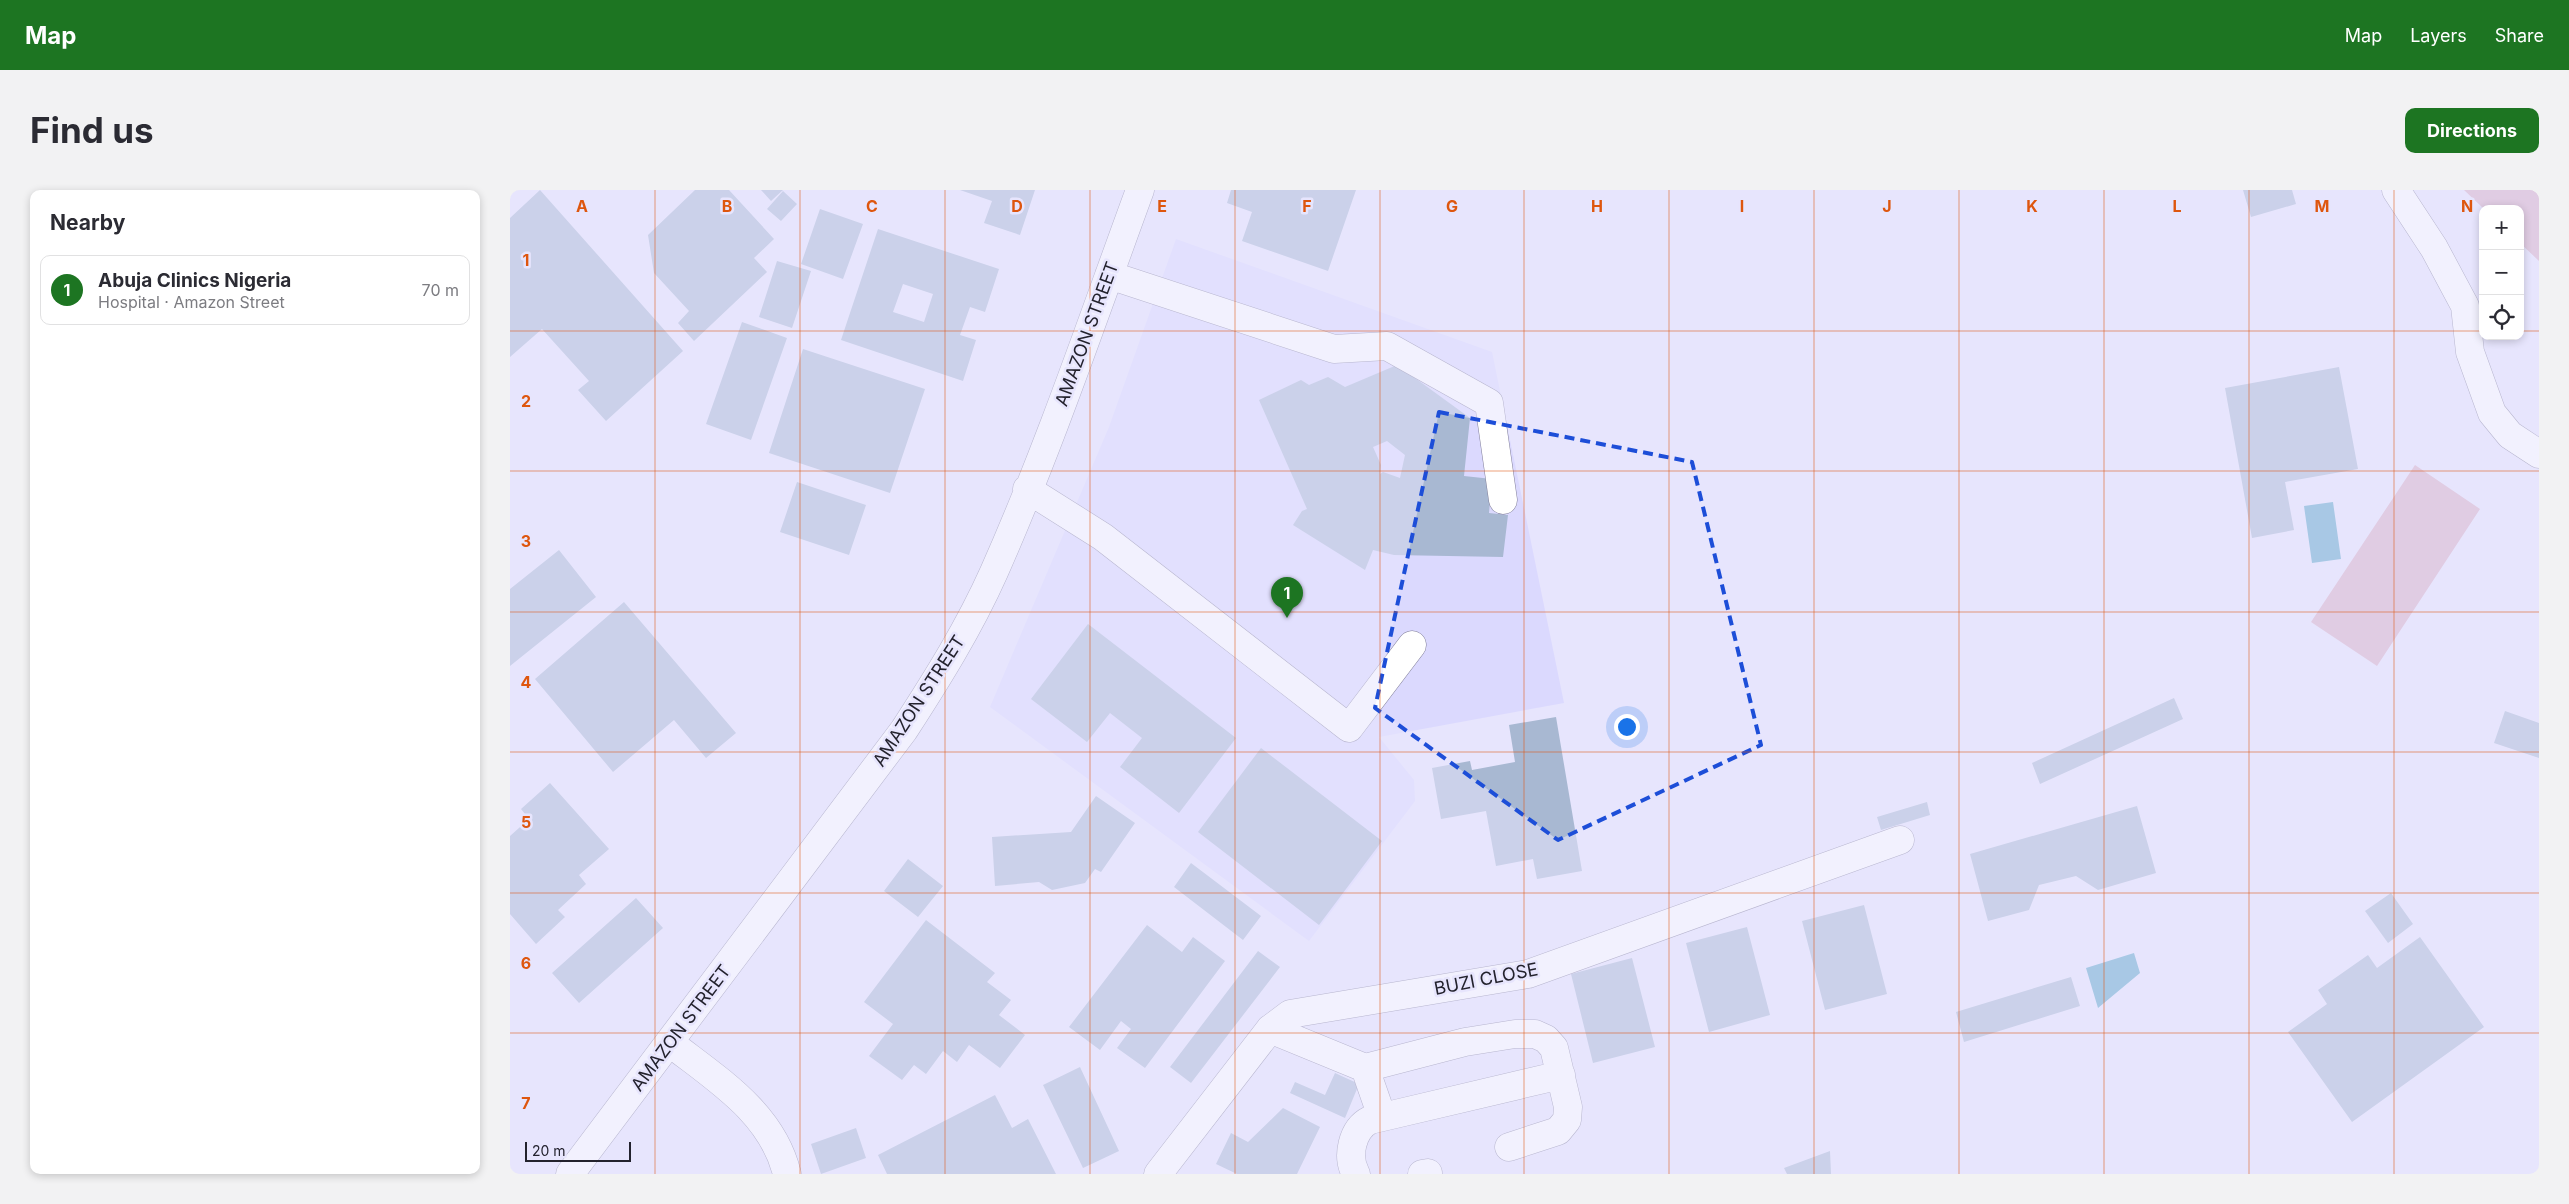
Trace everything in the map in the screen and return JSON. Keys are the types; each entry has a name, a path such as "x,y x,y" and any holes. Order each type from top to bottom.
{"street":[{"name":"AMAZON STREET","path":"570,1174 904,730 952,655 993,573 1028,489 1140,190"},
{"path":"2396,190 2434,248 2465,306 2470,352 2492,413 2510,434 2539,454"},
{"path":"1109,275 1334,349 1388,346 1489,403 1503,500"},
{"path":"1028,489 1103,538 1349,728 1412,645"},
{"name":"BUZI CLOSE","path":"1158,1174 1270,1029 1290,1014 1528,974 1900,840"},
{"path":"1270,1029 1365,1068 1465,1042 1515,1034 1535,1034 1546,1039 1554,1048 1568,1107 1567,1120 1558,1131 1509,1147"},
{"path":"669,1042 740,1097 765,1125 784,1163 787,1174"},
{"path":"1365,1068 1382,1117"},
{"path":"1356,1174 1351,1165 1355,1136 1361,1124 1382,1117 1561,1075"}],"highlighted area":[{"path":"1439,412 1692,462 1761,745 1558,840 1375,708"}],"shaded area":[{"path":"2464,190 2539,190 2539,261 2524,247 2524,205 2480,205"},
{"path":"1176,239 1492,352 1564,703 1379,737 1414,780 1415,801 1309,941 990,707 1109,427"},
{"path":"2415,465 2480,509 2377,666 2311,622"},
{"path":"2333,502 2341,559 2312,563 2304,506"},
{"path":"2134,953 2140,973 2098,1008 2086,968"}],"building":[{"path":"540,190 683,351 606,421 578,390 589,381 542,329 510,357 510,218"},
{"path":"695,190 729,190 774,239 754,258 767,272 694,341 678,323 689,311 654,273 648,235"},
{"path":"761,190 783,190 771,201"},
{"path":"960,190 1035,190 1020,235 984,223 992,201"},
{"path":"1231,190 1356,190 1328,271 1242,241 1252,212 1227,203"},
{"path":"2243,190 2292,190 2296,204 2251,217"},
{"path":"783,191 797,204 781,221 767,209"},
{"path":"820,209 863,224 843,279 801,264"},
{"path":"878,229 999,269 985,312 970,307 960,335 976,340 963,381 841,340","holes":["903,284 933,294 924,322 893,312"]},
{"path":"777,261 811,271 792,328 759,317"},
{"path":"742,322 787,338 751,440 706,424"},
{"path":"803,349 925,389 890,493 769,453"},
{"path":"1397,365 1470,418 1464,476 1492,479 1489,513 1508,515 1503,557 1394,555 1373,550 1365,570 1293,525 1302,511 1307,509 1259,400 1301,380 1309,385 1328,377 1345,387","holes":["1387,441 1405,455 1400,478 1383,472 1380,474 1381,465 1373,447"]},
{"path":"2339,367 2358,469 2285,482 2294,530 2252,538 2225,388"},
{"path":"797,482 866,505 849,555 780,532"},
{"path":"559,550 596,597 510,666 510,589"},
{"path":"624,602 736,733 706,758 674,720 613,772 535,679"},
{"path":"1088,624 1236,738 1179,813 1120,767 1142,738 1110,713 1087,742 1031,699"},
{"path":"2174,698 2183,719 2040,784 2032,763"},
{"path":"2505,711 2539,723 2539,758 2494,743"},
{"path":"1556,717 1582,871 1537,879 1533,859 1496,866 1486,811 1441,819 1432,768 1470,761 1472,770 1515,762 1509,725"},
{"path":"1261,748 1382,841 1319,925 1198,832"},
{"path":"550,783 609,849 579,875 586,884 558,910 565,917 536,944 510,914 510,836 529,819 521,809"},
{"path":"1096,796 1135,823 1101,872 1095,869 1085,883 1052,890 1039,882 995,886 992,837 1071,832"},
{"path":"1927,802 1930,815 1881,830 1877,817"},
{"path":"2137,806 2156,873 2098,890 2076,876 2039,885 2029,910 1988,921 1970,854"},
{"path":"908,859 943,886 918,917 884,891"},
{"path":"1191,863 1261,916 1243,940 1174,887"},
{"path":"2391,893 2413,924 2388,943 2365,911"},
{"path":"636,898 663,928 579,1003 552,973"},
{"path":"1864,905 1887,994 1825,1010 1802,921"},
{"path":"926,920 995,973 987,982 1011,1000 999,1015 1025,1035 1000,1068 969,1045 957,1062 943,1051 926,1074 914,1065 902,1080 869,1056 893,1024 864,1002"},
{"path":"1147,925 1182,952 1193,937 1225,961 1145,1068 1117,1048 1131,1029 1121,1021 1100,1050 1069,1027"},
{"path":"1747,927 1770,1015 1709,1032 1686,943"},
{"path":"2420,937 2484,1027 2352,1122 2288,1032 2327,1004 2318,990 2368,955 2377,968"},
{"path":"1258,951 1280,967 1191,1083 1170,1067"},
{"path":"1632,958 1655,1047 1593,1063 1571,974"},
{"path":"2071,977 2080,1006 1964,1042 1956,1012"},
{"path":"1080,1067 1119,1151 1083,1168 1043,1085"},
{"path":"1335,1073 1359,1084 1345,1118 1290,1093 1295,1082 1325,1095"},
{"path":"995,1095 1012,1128 1028,1119 1056,1174 887,1174 878,1155"},
{"path":"1283,1108 1320,1127 1297,1174 1237,1174 1216,1164 1231,1133 1248,1142"},
{"path":"856,1128 866,1158 821,1174 811,1144"},
{"path":"1830,1151 1831,1174 1787,1174 1784,1168"}],"place":[{"name":"Abuja Clinics Nigeria","path":"1287,618"}]}
